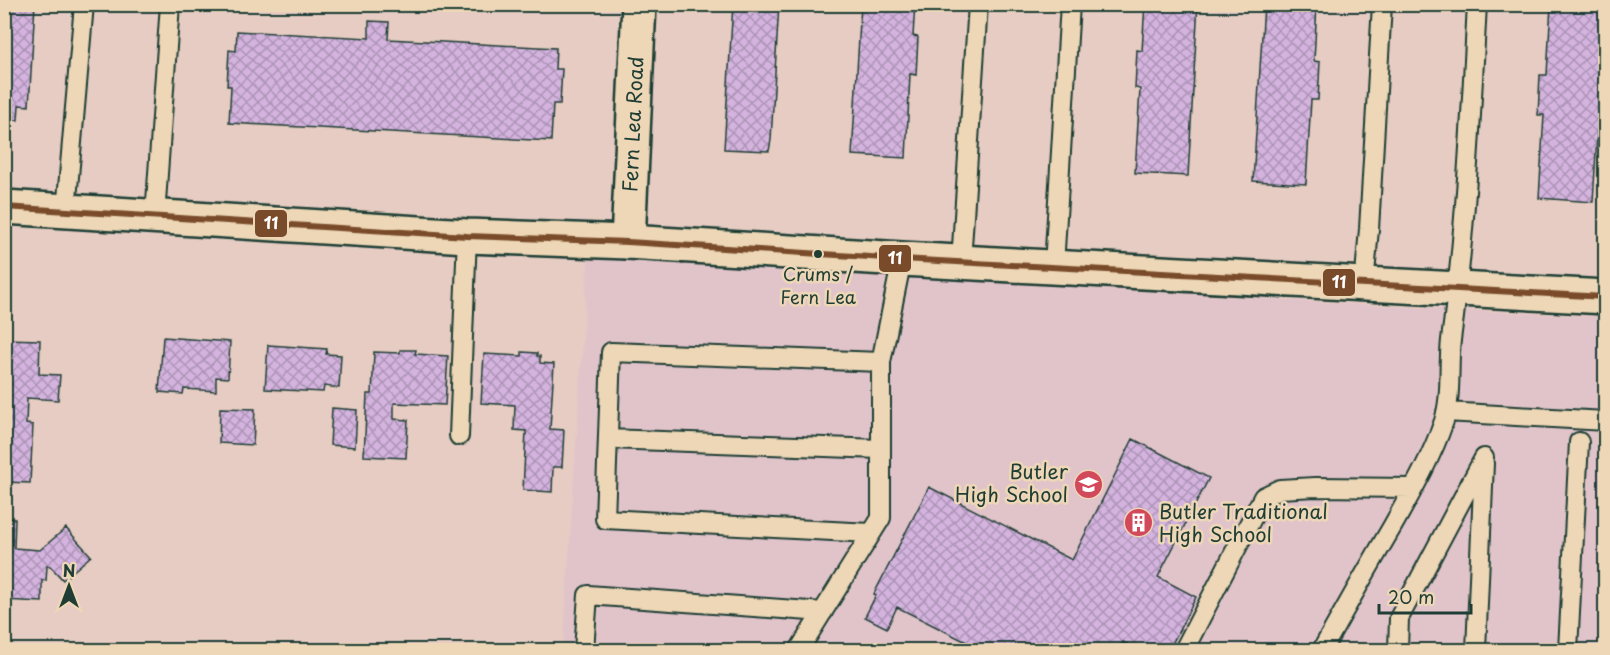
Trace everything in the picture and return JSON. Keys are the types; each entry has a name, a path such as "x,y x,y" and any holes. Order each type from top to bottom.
{"main road":[{"name":"Fern Lea Road","path":"628,242 639,4"},
{"path":"4,207 467,236 628,242 1605,297"}],"lane":[{"path":"66,211 84,4"},
{"path":"155,216 170,4"},
{"path":"961,262 978,4"},
{"path":"1054,266 1070,4"},
{"path":"1364,285 1382,4"},
{"path":"1322,651 1433,450 1446,412 1467,195 1477,4"},
{"path":"459,436 467,236"},
{"path":"802,650 881,518 881,362 902,259"},
{"path":"871,533 604,519 611,352 881,362"},
{"path":"1446,412 1605,421"},
{"path":"608,440 881,449"},
{"path":"1568,651 1579,442"},
{"path":"1398,651 1399,618 1484,458 1476,651"},
{"path":"1184,651 1263,497 1280,489 1413,488"},
{"path":"584,651 588,595 823,612"}],"shaded area":[{"name":"Butler High School","path":"588,259 1605,317 1605,650 563,650"}],"building":[{"path":"4,4 35,4 29,106 19,105 18,120 4,119"},
{"path":"733,4 779,4 769,151 724,149"},
{"path":"861,4 915,4 913,36 918,37 916,75 910,74 906,158 852,155"},
{"path":"1145,4 1198,4 1188,176 1135,173 1140,89 1135,88 1137,50 1142,51"},
{"path":"1264,4 1317,4 1314,61 1320,62 1318,100 1311,100 1306,184 1253,181"},
{"path":"1551,4 1605,4 1593,202 1539,198 1544,115 1538,115 1540,75 1547,75"},
{"path":"369,21 389,22 388,39 556,48 555,69 562,69 560,104 553,104 551,141 229,123 231,86 227,86 229,50 236,51 237,31 369,38"},
{"path":"163,337 230,342 228,378 216,377 216,391 184,389 183,394 159,392"},
{"path":"4,339 40,340 39,374 60,375 58,400 27,398 26,424 33,425 30,483 4,482"},
{"path":"268,345 327,349 326,354 341,355 339,388 324,386 323,392 265,389"},
{"path":"400,350 416,350 415,354 448,356 445,405 394,403 394,419 408,420 406,458 364,456 367,394 372,394 374,352 400,353"},
{"path":"522,352 537,353 537,356 540,356 540,363 554,364 550,429 564,430 562,467 553,467 552,492 523,490 526,431 514,430 515,405 481,403 484,354 522,356"},
{"path":"220,408 255,409 253,445 219,443"},
{"path":"332,408 357,410 355,447 330,445"},
{"name":"Butler Traditional High School","path":"1133,439 1209,478 1158,577 1196,597 1169,650 1140,650 1123,642 1119,650 982,650 897,607 887,628 865,617 876,595 874,594 929,487 1072,560"},
{"path":"4,518 15,519 14,548 40,550 66,528 91,556 63,580 50,566 47,566 46,581 42,580 42,602 4,600"}],"transit line":[{"name":"11","path":"4,207 467,236 628,242 1606,297"}],"place":[{"name":"Crums / Fern Lea","path":"818,254"},
{"name":"Butler High School","path":"1089,484"},
{"name":"Butler Traditional High School","path":"1138,523"}]}
